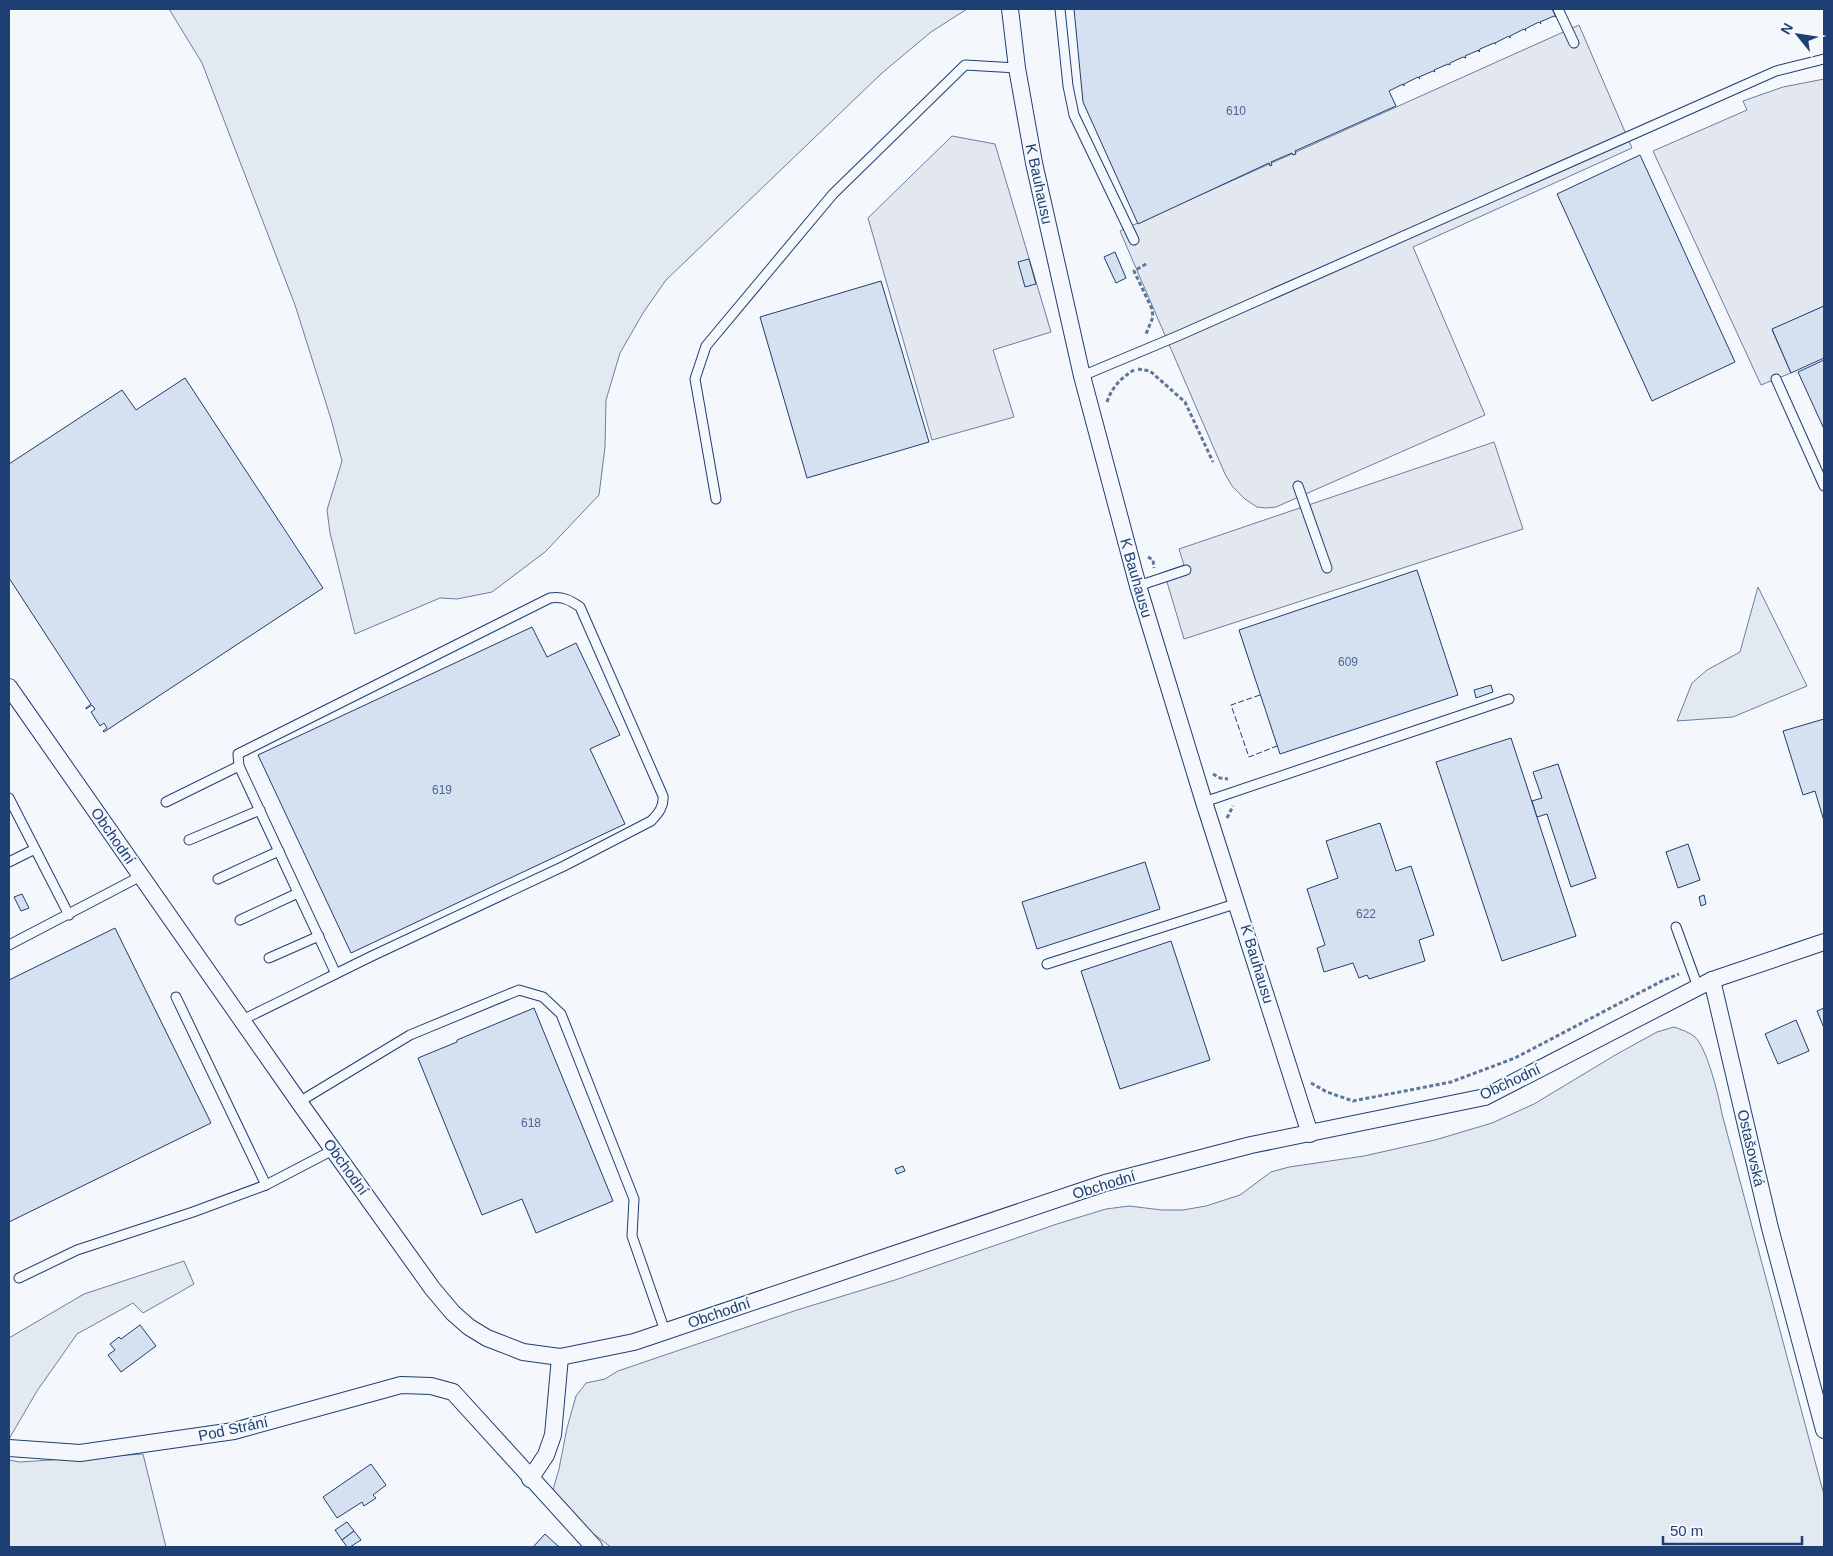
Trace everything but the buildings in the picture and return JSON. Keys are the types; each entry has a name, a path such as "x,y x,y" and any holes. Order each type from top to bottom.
{"street":[{"name":"K Bauhausu","path":"1010,9 1034,163 1082,376 1138,586 1204,802 1238,903 1310,1134"},
{"name":"Obchodní","path":"9,687 299,1102 432,1288 469,1327 487,1338 524,1352 560,1357 634,1342 1105,1183 1250,1145 1485,1097 1705,984"},
{"path":"1705,984 1824,942"},
{"name":"Ostašovská","path":"1705,984 1770,1228 1820,1398 1824,1430"},
{"path":"560,1357 553,1435 546,1455 530,1479 594,1547"},
{"name":"Pod Strání","path":"9,1448 80,1452 234,1431 401,1385 431,1386 453,1392 530,1479"}],"lane":[{"path":"1060,9 1068,86 1074,114 1134,240"},
{"path":"1558,9 1574,43"},
{"path":"1082,376 1135,355 1776,71 1824,59"},
{"path":"716,498 695,380 706,346 833,194 965,65 1018,68"},
{"path":"1776,379 1824,486"},
{"path":"1298,486 1327,568"},
{"path":"1138,586 1186,570"},
{"path":"242,1020 564,866 651,821 657,814 664,803 663,796 580,607 562,598 550,598 240,753 237,758 239,766 336,974"},
{"path":"1204,802 1508,699"},
{"path":"166,802 239,766"},
{"path":"9,798 69,915"},
{"path":"190,840 260,810"},
{"path":"9,862 35,849"},
{"path":"218,879 279,851"},
{"path":"9,945 141,876"},
{"path":"240,920 298,892"},
{"path":"1047,964 1238,903"},
{"path":"1676,927 1692,969 1705,984"},
{"path":"269,958 319,936"},
{"path":"299,1102 410,1035 519,990 543,997 560,1014 634,1199 632,1236 665,1331"},
{"path":"176,997 266,1185"},
{"path":"19,1278 95,1243 193,1212 266,1185 333,1150"}],"path":[{"path":"1138,368 1132,346 1144,338 1153,317 1152,310 1134,271 1146,264"},
{"path":"1107,408 1109,394 1118,382 1138,368 1150,371 1185,402 1213,462"},
{"path":"1146,556 1153,560 1157,580"},
{"path":"1211,772 1220,778 1231,779"},
{"path":"1226,820 1235,804"},
{"path":"1310,1082 1327,1092 1353,1101 1451,1082 1515,1058 1662,981 1692,969"}],"shaded area":[{"path":"169,9 967,9 931,32 882,73 666,280 643,313 620,353 606,400 605,447 599,495 545,552 492,592 457,599 440,598 355,634 330,533 327,510 342,461 331,419 295,305 202,63"},
{"path":"1579,25 1632,148 1413,247 1485,415 1276,507 1257,507 1245,499 1232,486 1225,474 1120,231"},
{"path":"1824,79 1824,306 1772,330 1791,373 1761,385 1653,151 1747,110 1743,101 1783,87"},
{"path":"952,136 995,144 1051,332 993,350 1014,417 932,440 868,218"},
{"path":"1494,442 1523,529 1184,639 1164,572 1184,565 1179,549"},
{"path":"1758,587 1807,686 1733,717 1677,721 1692,683 1707,670 1740,652"},
{"path":"1674,1027 1695,1037 1704,1051 1715,1085 1824,1495 1824,1547 611,1547 587,1529 556,1498 553,1490 567,1428 576,1396 586,1383 605,1379 618,1371 797,1310 895,1280 1106,1209 1129,1206 1162,1210 1183,1210 1206,1206 1240,1195 1271,1172 1289,1167 1364,1156 1435,1140 1492,1123 1534,1104 1657,1032"},
{"path":"184,1261 194,1284 143,1313 133,1303 77,1334 37,1391 9,1439 9,1338 84,1294"},
{"path":"143,1454 166,1547 9,1547 9,1460 20,1462"}],"fence":[{"path":"1260,695 1231,705 1249,757 1277,746"}]}
